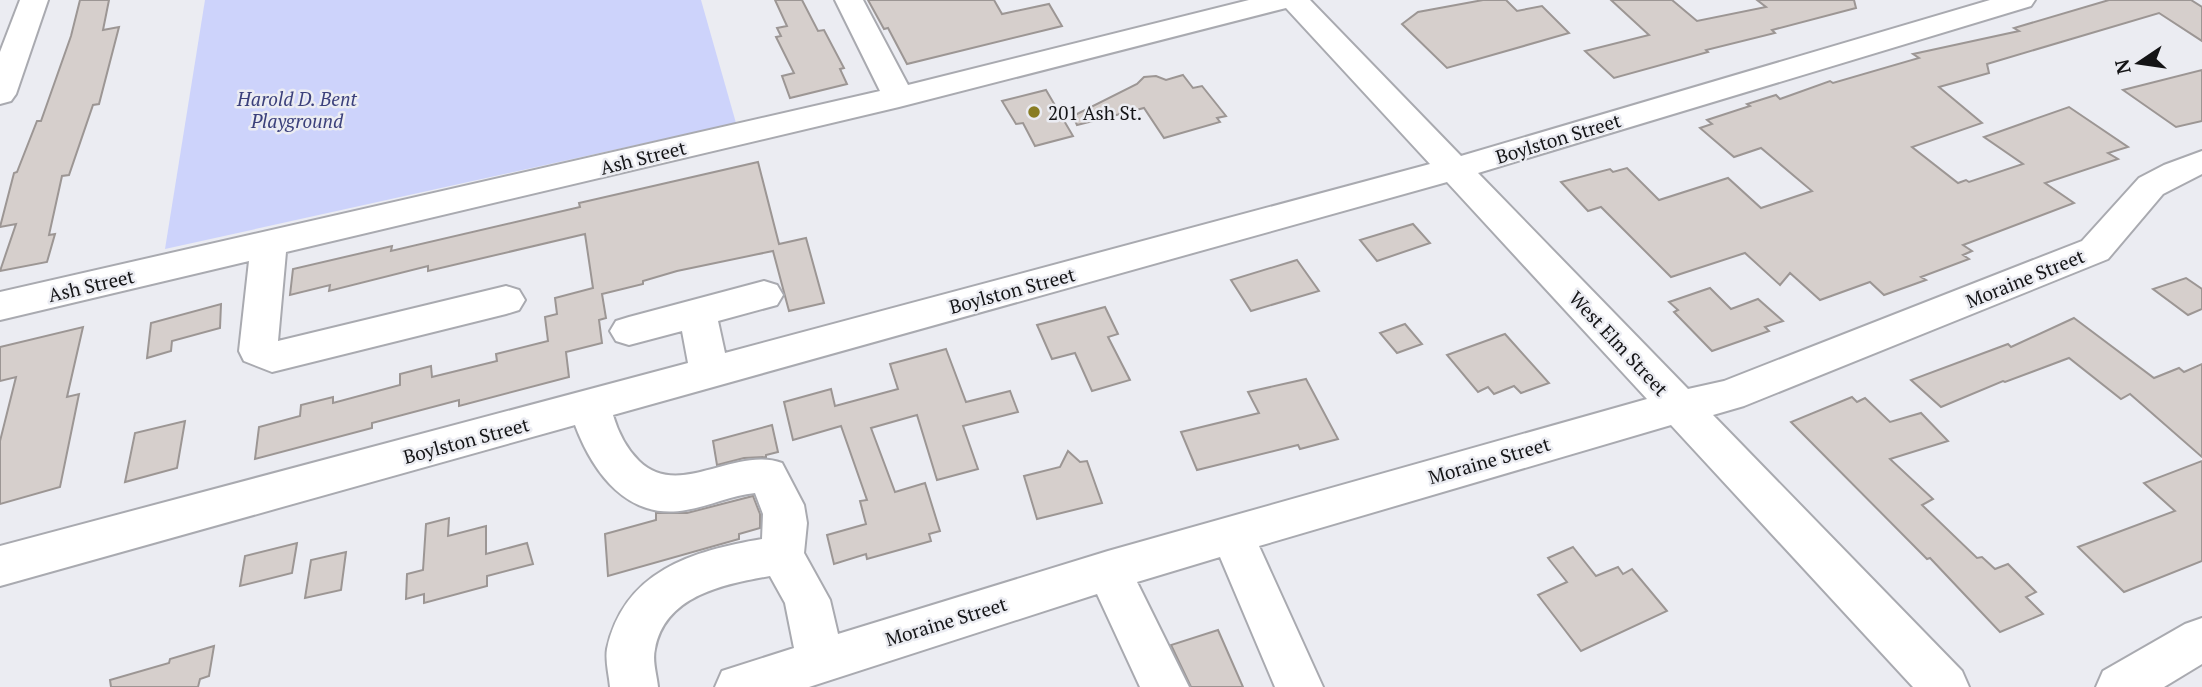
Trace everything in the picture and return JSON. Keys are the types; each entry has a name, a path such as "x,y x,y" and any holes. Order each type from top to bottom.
{"street":[{"path":"0,94 34,0"},
{"path":"849,0 899,97"},
{"name":"Ash Street","path":"0,306 899,97 1284,0"},
{"name":"West Elm Street","path":"1294,0 1945,687"},
{"name":"Boylston Street","path":"0,566 1454,169 2021,0"},
{"name":"Moraine Street","path":"739,687 1108,571 1629,419 1730,395 2095,250 2115,231 2151,187 2170,175 2202,162"},
{"path":"269,244 258,351 272,357 506,300"},
{"path":"629,331 764,295"},
{"path":"697,313 710,373"},
{"path":"590,406 597,434 611,460 643,490 677,494 748,474 767,475 781,494 787,525 782,555 807,600 820,661"},
{"path":"1231,535 1299,687"},
{"path":"634,687 630,651 643,615 673,583 711,568 782,555"},
{"path":"1108,571 1165,687"},
{"path":"2120,687 2202,639"}],"green space":[{"name":"Harold D. Bent Playground","path":"205,0 701,0 736,123 165,249"}],"building":[{"path":"80,0 109,0 103,30 119,27 99,104 93,105 69,175 62,176 49,235 55,234 47,262 0,271 16,224 0,227 14,173 17,172 37,121 41,121 71,36"},
{"path":"775,0 802,0 818,31 824,30 844,68 840,69 847,84 790,98 782,76 794,73 776,37 781,36 777,28 787,26"},
{"path":"868,0 994,0 1002,14 1049,4 1062,26 907,64 888,28 884,29"},
{"path":"1483,0 1506,0 1517,11 1542,6 1569,33 1447,68 1402,24 1418,12"},
{"path":"1611,0 1672,0 1697,21 1766,7 1757,0 1854,0 1856,8 1772,30 1775,33 1706,50 1708,52 1614,78 1585,51 1649,35"},
{"path":"2109,0 2191,0 2202,7 2202,41 2159,13 1987,64 1989,73 1939,87 1982,123 1912,147 1958,183 1966,180 1969,182 2023,164 1984,137 2069,107 2128,147 2108,153 2118,159 2045,183 2074,203 1963,245 1972,251 1963,255 1969,259 1921,277 1926,280 1884,295 1870,282 1820,300 1790,273 1780,285 1745,253 1671,277 1601,207 1588,211 1561,182 1610,169 1613,172 1627,168 1659,200 1728,178 1761,208 1812,191 1761,148 1734,157 1700,128 1712,124 1707,120 1776,95 1780,99 1830,81 1833,83 1919,58 1913,54 2019,31 2014,28"},
{"path":"2202,70 2202,121 2176,127 2123,90"},
{"path":"1183,75 1193,88 1202,86 1226,116 1217,118 1220,122 1164,138 1144,108 1077,125 1073,116 1137,84 1144,77 1156,76 1166,80"},
{"name":"201 Ash St.","path":"1046,90 1073,136 1035,146 1023,123 1016,124 1002,101"},
{"path":"758,162 779,244 806,238 824,303 789,311 773,251 677,271 643,281 643,284 602,294 606,318 599,320 602,343 566,352 569,377 459,406 459,400 372,423 372,428 255,459 259,427 300,416 301,405 333,397 333,403 400,385 400,374 431,366 432,377 497,361 496,354 548,341 545,317 557,314 555,298 593,288 585,234 428,271 428,266 329,291 330,285 290,295 293,269 392,246 391,251 580,207 579,203"},
{"path":"1413,224 1430,243 1377,261 1360,240"},
{"path":"1297,260 1319,291 1251,311 1231,280"},
{"path":"2186,278 2202,289 2202,309 2188,315 2153,289"},
{"path":"1710,288 1731,309 1758,299 1783,321 1765,327 1769,331 1712,351 1674,312 1678,310 1669,302"},
{"path":"221,304 220,328 172,341 171,351 147,358 151,323"},
{"path":"1105,307 1118,334 1108,337 1130,380 1092,391 1075,353 1052,359 1037,325"},
{"path":"2074,318 2154,378 2179,368 2184,372 2202,364 2202,457 2130,394 2121,399 2069,358 2003,381 1941,407 1911,380 2008,344 2011,347"},
{"path":"1405,324 1422,344 1397,353 1380,333"},
{"path":"83,327 67,397 79,394 60,487 0,504 0,441 16,377 0,381 0,347"},
{"path":"1505,334 1549,383 1521,393 1514,386 1494,394 1488,387 1478,392 1447,355"},
{"path":"946,349 966,402 1010,391 1018,412 963,426 978,469 937,480 917,415 871,428 895,492 925,483 940,531 929,534 931,541 867,559 866,554 834,564 827,535 866,524 860,501 867,500 841,426 793,440 784,402 831,389 835,406 898,389 890,364"},
{"path":"1306,379 1338,439 1300,449 1298,445 1197,470 1181,432 1259,413 1248,392"},
{"path":"1852,397 1857,402 1865,398 1890,422 1921,413 1948,441 1890,459 1933,499 1922,505 1977,558 1982,557 1995,569 2008,564 2036,592 2026,597 2043,614 2000,632 1930,558 1927,559 1791,422"},
{"path":"185,421 177,468 125,482 135,433"},
{"path":"772,425 778,452 766,457 744,458 717,465 713,441"},
{"path":"1068,451 1080,462 1087,461 1102,503 1037,519 1024,476 1060,467"},
{"path":"2202,461 2202,561 2124,592 2078,547 2175,511 2144,483"},
{"path":"753,496 760,514 760,528 739,534 739,539 608,576 605,534 656,520 656,513 687,513"},
{"path":"449,518 448,536 486,526 486,554 527,543 533,564 487,576 487,586 424,603 424,594 406,599 407,574 423,570 426,524"},
{"path":"297,543 292,573 240,586 245,556"},
{"path":"1573,547 1596,576 1618,567 1623,574 1632,569 1667,611 1581,651 1538,595 1567,582 1548,558"},
{"path":"346,552 341,590 305,598 311,560"},
{"path":"1218,630 1243,687 1191,687 1171,645"},
{"path":"214,646 209,676 200,679 198,687 111,687 110,680 169,663 170,659"}],"place":[{"name":"201 Ash St.","path":"1034,112"}]}
